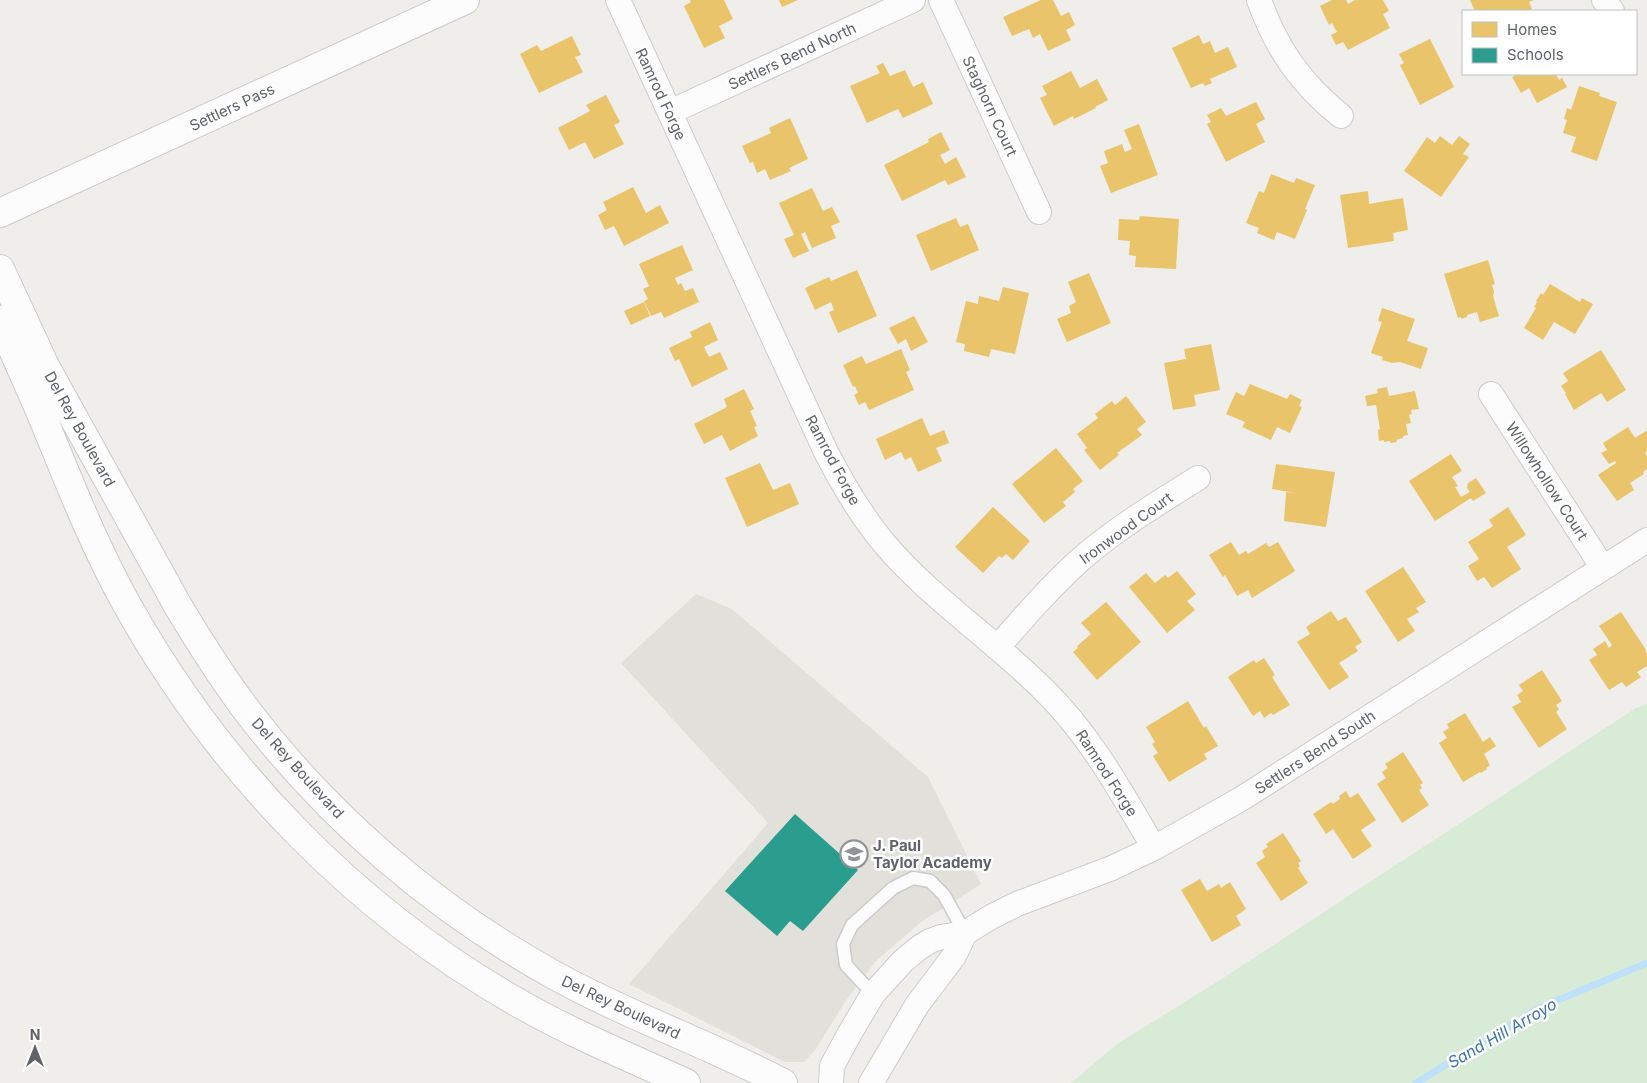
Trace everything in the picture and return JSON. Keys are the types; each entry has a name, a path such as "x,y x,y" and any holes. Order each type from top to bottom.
{"main road":[{"name":"Settlers Pass","path":"0,213 465,0"},
{"name":"Del Rey Boulevard","path":"0,269 44,366 169,592 221,675 260,727 325,802 386,859 418,885 519,955 591,994 784,1083"},
{"name":"Del Rey Boulevard","path":"0,320 88,527 145,636 190,705 220,745 268,802 326,861 356,888 394,920 453,963 524,1006 597,1044 686,1083"}],"street":[{"name":"Ramrod Forge","path":"618,0 826,452 851,498 882,541 899,560 1045,690 1080,729 1108,770 1154,848"},
{"name":"Settlers Bend North","path":"670,112 913,0"},
{"name":"Staghorn Court","path":"941,0 1039,212"},
{"path":"1258,0 1273,34 1295,70 1308,86 1341,116"},
{"name":"Willowhollow Court","path":"1491,394 1603,568"},
{"name":"Ironwood Court","path":"997,648 1051,588 1082,558 1122,527 1198,478"},
{"name":"Settlers Bend South","path":"831,1083 832,1066 873,994 903,961 920,947 941,937 966,933 1017,904 1112,868 1154,848 1241,799 1647,540"},
{"path":"872,1083 917,1005 954,956 966,933"}],"lane":[{"path":"873,994 846,965 843,944 852,925 893,888 913,878 930,881 944,895 966,933"}],"shaded area":[{"name":"J. Paul Taylor Academy","path":"696,594 732,609 928,777 981,884 921,922 875,962 845,1002 815,1050 804,1062 785,1062 629,984 768,823 621,663"}],"green space":[{"path":"1647,704 1647,1083 1071,1083 1117,1044 1217,982 1636,708"}],"building: Homes":[{"path":"690,0 724,0 733,19 719,26 725,38 704,48 684,6 691,2"},
{"path":"779,0 798,0 782,7"},
{"path":"1041,0 1053,0 1061,16 1069,12 1075,25 1066,30 1071,40 1048,51 1040,34 1033,38 1029,29 1012,36 1003,17"},
{"path":"1332,0 1346,0 1348,4 1355,0 1383,0 1389,11 1383,14 1390,28 1348,50 1343,42 1336,45 1331,35 1337,32 1332,23 1329,25 1320,6"},
{"path":"1470,0 1534,0 1529,2 1532,9 1529,10 1475,10"},
{"path":"1199,35 1203,44 1210,41 1215,53 1228,47 1237,67 1210,79 1212,83 1205,86 1203,83 1191,88 1172,48"},
{"path":"572,36 581,55 575,57 583,72 539,93 520,54 537,45 541,51"},
{"path":"1430,39 1454,87 1420,105 1400,65 1404,63 1399,54"},
{"path":"883,63 890,76 905,70 913,87 923,82 933,104 903,118 898,109 867,123 850,86 880,73 876,66"},
{"path":"1071,71 1080,88 1097,79 1108,100 1074,119 1073,116 1054,126 1040,98 1047,95 1042,86"},
{"path":"1516,75 1556,75 1559,80 1562,78 1567,87 1537,103 1529,88 1521,93 1512,77"},
{"path":"1579,86 1600,93 1599,96 1617,102 1597,161 1571,152 1576,137 1563,133 1567,120 1564,119 1567,108 1571,110"},
{"path":"606,95 620,122 614,125 624,144 594,159 585,142 569,150 558,128 590,111 586,105"},
{"path":"1256,102 1265,119 1256,124 1265,142 1226,162 1207,124 1211,122 1207,115 1221,108 1226,116"},
{"path":"790,118 808,159 789,168 791,171 770,180 765,169 757,173 753,162 750,163 742,146 771,133 769,128"},
{"path":"1139,124 1158,175 1111,193 1100,166 1108,163 1104,151 1122,144 1125,152 1132,149 1124,130"},
{"path":"941,132 950,150 940,155 945,164 956,157 966,177 948,185 945,180 902,201 884,165 929,142 928,139"},
{"path":"1440,136 1452,145 1459,136 1470,144 1463,154 1469,157 1441,197 1404,171 1427,137 1435,143"},
{"path":"1271,174 1294,183 1296,178 1315,185 1295,239 1277,232 1274,240 1257,233 1259,228 1246,223 1259,191 1264,193"},
{"path":"633,187 646,213 660,205 669,223 624,246 614,226 605,230 598,215 607,210 603,202"},
{"path":"812,188 823,211 832,207 840,222 831,226 836,238 812,248 805,232 801,234 809,251 793,258 784,239 794,235 779,203"},
{"path":"1368,191 1369,204 1403,198 1408,230 1393,233 1394,241 1348,248 1340,195"},
{"path":"1140,216 1179,219 1176,269 1135,267 1136,256 1129,255 1130,241 1118,240 1119,219 1139,220"},
{"path":"956,218 960,227 968,224 979,250 931,271 916,235"},
{"path":"682,245 693,270 675,278 678,285 681,283 685,291 693,288 699,302 664,318 661,312 651,316 644,301 648,299 643,289 649,286 639,264"},
{"path":"1488,260 1495,284 1492,285 1493,296 1499,316 1480,322 1477,312 1461,319 1461,317 1458,318 1444,274"},
{"path":"857,270 877,316 838,333 829,312 834,310 831,302 815,310 805,288 829,277 831,281"},
{"path":"1089,273 1111,323 1067,342 1057,319 1071,313 1069,306 1076,302 1068,282"},
{"path":"1550,284 1580,302 1582,298 1593,304 1575,334 1554,322 1543,340 1524,328 1536,308 1534,307 1536,301 1541,293 1543,295"},
{"path":"1003,287 1029,293 1015,354 991,349 989,357 964,351 965,344 956,342 966,301 978,304 979,296 999,301"},
{"path":"644,302 650,316 631,325 624,311"},
{"path":"1382,308 1415,319 1407,341 1428,348 1421,369 1400,362 1392,363 1382,360 1383,357 1371,353 1382,322 1378,321"},
{"path":"914,316 928,342 911,351 906,339 898,344 889,328"},
{"path":"710,322 718,340 704,347 709,357 720,352 728,369 692,387 679,359 675,361 669,348 692,337 690,332"},
{"path":"1211,344 1220,390 1194,395 1196,406 1173,410 1164,363 1186,359 1184,349"},
{"path":"901,349 910,370 906,372 914,390 869,410 865,402 859,405 854,395 858,393 855,386 853,387 843,365 862,356 866,364"},
{"path":"1601,350 1626,390 1607,402 1601,393 1574,410 1561,386 1568,381 1563,373"},
{"path":"1250,384 1287,399 1290,394 1302,400 1299,406 1302,407 1290,433 1277,427 1271,440 1242,427 1245,422 1226,414 1236,392 1244,396"},
{"path":"1387,387 1389,396 1415,391 1419,409 1411,410 1412,414 1409,415 1411,423 1406,424 1408,435 1396,440 1397,442 1390,443 1390,441 1379,441 1378,430 1380,429 1376,405 1367,406 1365,396 1378,393 1377,389"},
{"path":"744,389 754,409 750,411 757,426 754,427 758,436 730,451 722,435 704,444 694,424 727,407 724,399"},
{"path":"1126,396 1146,422 1137,429 1142,435 1117,453 1119,455 1100,470 1084,450 1087,448 1077,434 1098,418 1095,414 1112,401 1115,405"},
{"path":"922,418 930,436 944,430 949,443 936,448 942,461 918,472 911,457 905,460 901,452 885,460 876,439"},
{"path":"1628,427 1635,438 1647,432 1647,451 1645,453 1647,456 1647,469 1643,472 1644,474 1630,483 1634,490 1617,501 1598,475 1616,463 1615,461 1609,464 1601,453 1607,450 1603,443"},
{"path":"1056,448 1083,481 1073,489 1075,492 1063,502 1066,506 1044,523 1012,484"},
{"path":"1451,454 1462,471 1452,477 1458,486 1455,487 1461,497 1470,492 1467,488 1468,483 1476,478 1486,493 1473,501 1471,498 1435,521 1409,481"},
{"path":"760,463 773,490 790,483 799,504 747,527 725,478"},
{"path":"1276,464 1335,472 1326,527 1284,521 1286,492 1296,493 1272,489"},
{"path":"993,507 1030,541 1013,560 1006,554 1002,558 999,556 983,573 955,547"},
{"path":"1508,507 1526,535 1507,547 1521,569 1492,588 1484,577 1477,581 1468,566 1479,559 1468,542 1493,526 1489,520"},
{"path":"1231,542 1239,555 1246,551 1248,554 1266,543 1269,547 1278,542 1295,571 1252,598 1248,590 1237,596 1225,575 1223,577 1209,555"},
{"path":"1403,567 1426,602 1416,608 1419,612 1407,619 1415,631 1398,642 1365,591"},
{"path":"1177,571 1196,594 1187,601 1195,610 1167,633 1129,587 1146,573 1155,583 1165,575 1168,578"},
{"path":"1106,602 1141,642 1097,680 1073,652 1091,634 1081,623"},
{"path":"1331,611 1338,621 1346,617 1362,642 1355,647 1358,651 1339,663 1349,677 1329,690 1297,642 1310,634 1306,627"},
{"path":"1621,612 1646,650 1647,666 1637,672 1641,677 1626,687 1622,682 1609,690 1589,660 1597,655 1593,649 1605,641 1609,648 1612,645 1599,626"},
{"path":"1264,658 1275,675 1272,677 1290,705 1264,718 1260,711 1253,716 1228,677 1254,660 1256,663"},
{"path":"1542,670 1562,701 1556,705 1559,709 1556,712 1567,729 1539,748 1512,707 1521,702 1517,695 1523,691 1519,685"},
{"path":"1188,701 1204,728 1206,726 1218,746 1204,754 1207,759 1169,782 1153,756 1158,753 1152,744 1155,742 1146,727"},
{"path":"1465,713 1483,742 1490,737 1496,746 1484,754 1490,765 1487,769 1463,782 1439,743 1447,738 1443,732 1449,728 1447,724"},
{"path":"1403,752 1423,783 1420,785 1422,788 1419,790 1429,805 1402,823 1377,784 1386,778 1382,772 1388,768 1385,764"},
{"path":"1346,791 1350,798 1358,793 1376,820 1361,830 1372,846 1353,859 1333,829 1326,834 1313,814 1331,802 1333,804"},
{"path":"1283,833 1301,861 1298,863 1300,866 1298,868 1308,883 1281,901 1256,863 1265,857 1262,851 1268,847 1266,844"},
{"path":"1200,879 1207,891 1219,884 1221,888 1230,882 1246,909 1236,916 1241,925 1212,942 1181,890"}],"building: Schools":[{"path":"795,814 858,870 803,931 790,921 777,936 725,891"}],"waterway":[{"name":"Sand Hill Arroyo","path":"1416,1083 1539,1008 1647,963"}],"place":[{"name":"J. Paul Taylor Academy","path":"854,854"}]}
